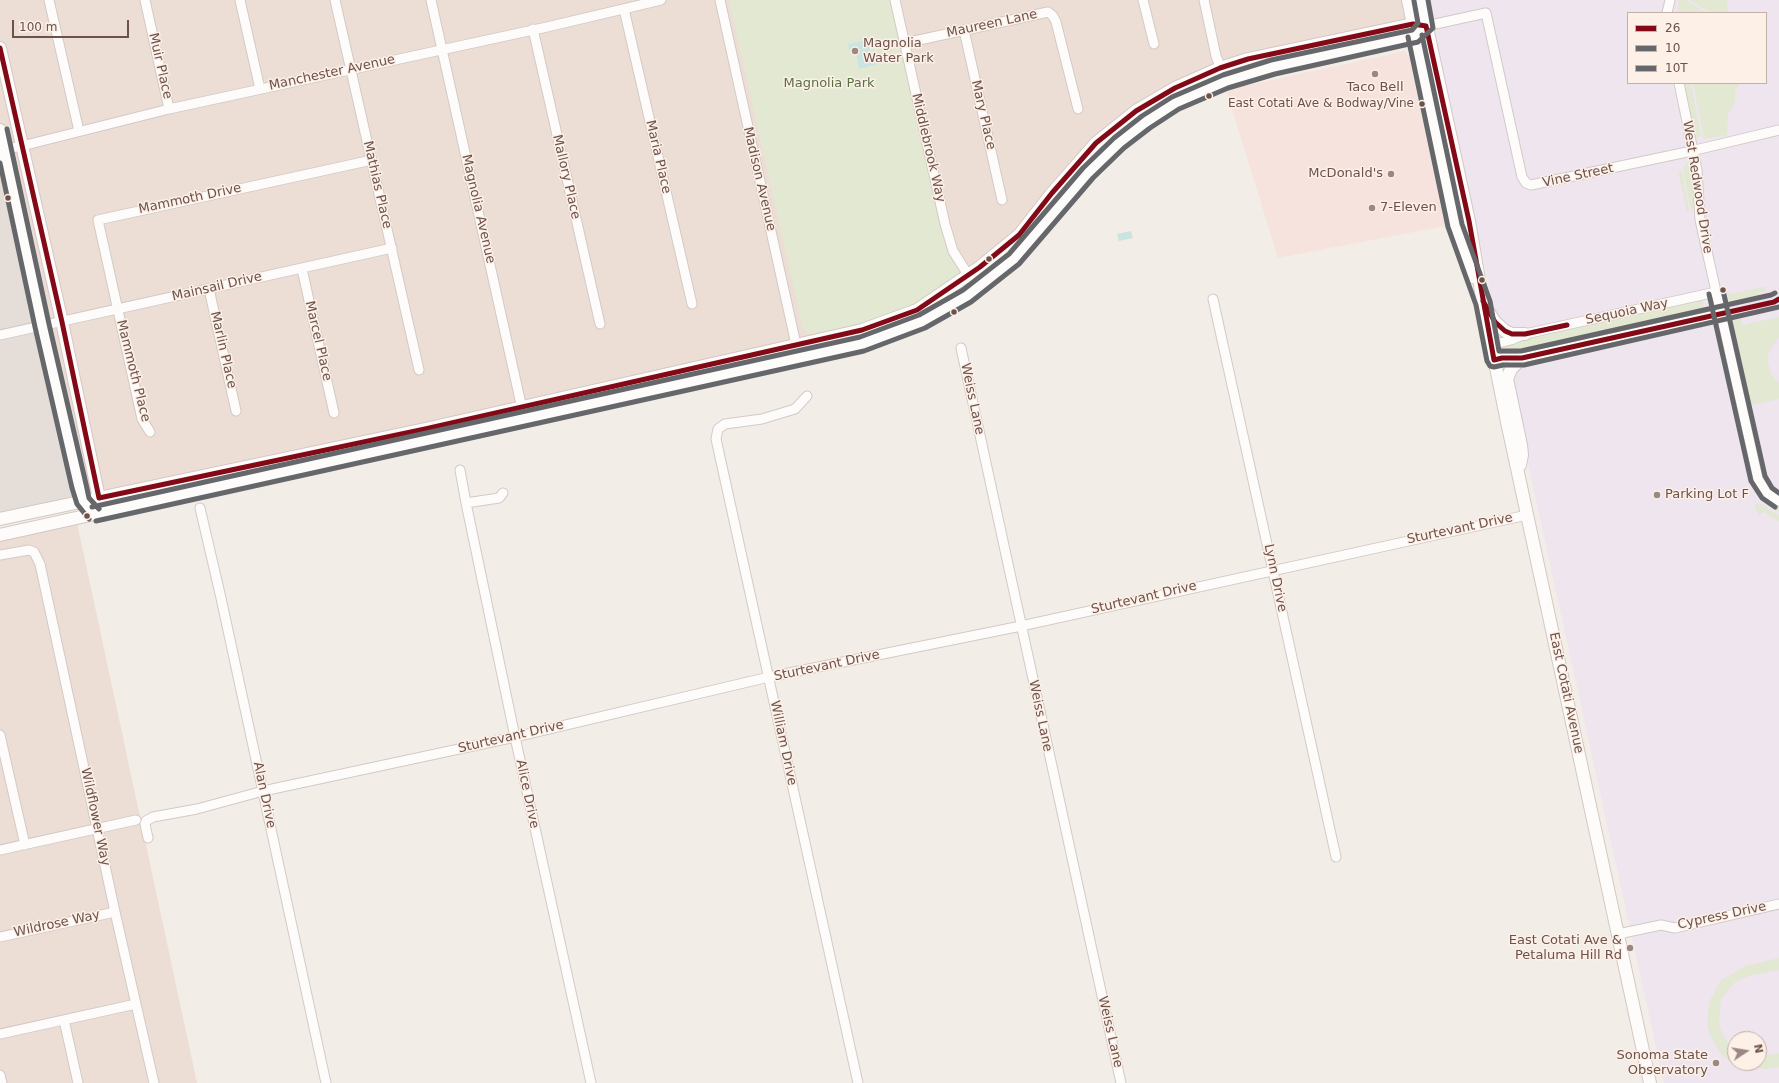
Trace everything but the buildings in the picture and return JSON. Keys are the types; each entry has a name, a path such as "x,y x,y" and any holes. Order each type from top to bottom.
{"street":[{"path":"49,0 79,131"},
{"name":"Muir Place","path":"145,0 170,109"},
{"path":"240,0 260,89"},
{"name":"Mathias Place","path":"336,0 419,370"},
{"name":"Magnolia Avenue","path":"431,0 524,418"},
{"name":"Manchester Avenue","path":"2,150 170,109 661,0"},
{"name":"Madison Avenue","path":"720,0 798,352"},
{"name":"Middlebrook Way","path":"895,0 945,224 953,252 977,289"},
{"path":"1143,0 1154,44"},
{"path":"1204,0 1220,68 1226,80"},
{"name":"East Cotati Avenue","path":"1408,0 1455,226 1483,303"},
{"name":"East Cotati Avenue","path":"1421,0 1470,221 1483,303 1519,480 1650,1083"},
{"path":"1667,12 1670,0"},
{"name":"Maria Place","path":"624,9 692,304"},
{"name":"Maureen Lane","path":"904,43 1048,12 1053,16 1056,22 1078,110"},
{"name":"Vine Street","path":"1426,26 1486,13 1522,177 1526,183 1531,185 1538,185 1693,151 1779,130"},
{"path":"0,535 524,418 798,352 862,330 917,310 968,276 1019,235 1096,143 1143,107 1175,88 1220,68 1248,59 1413,24 1426,26"},
{"path":"0,519 418,430 522,406 798,352 862,344 922,321 977,289 1014,259 1088,173 1119,143 1146,122 1176,103 1226,80 1273,67 1415,36 1426,26"},
{"name":"Mallory Place","path":"533,29 600,324"},
{"name":"Mary Place","path":"964,30 1002,200"},
{"path":"0,48 62,322 99,498 94,514"},
{"name":"West Redwood Drive","path":"1679,84 1697,170 1699,214 1758,479 1767,493 1779,501"},
{"path":"0,130 2,150 83,501 94,514"},
{"name":"Mammoth Drive","path":"118,309 98,220 372,160"},
{"name":"Mainsail Drive","path":"0,335 392,248"},
{"name":"Marcel Place","path":"302,268 334,413"},
{"name":"Marlin Place","path":"209,289 236,411"},
{"name":"Sequoia Way","path":"1491,345 1512,340 1525,334 1716,292"},
{"name":"Lynn Drive","path":"1213,299 1336,856"},
{"path":"1483,303 1495,322 1505,331 1512,334 1525,334"},
{"name":"Mammoth Place","path":"118,309 142,419 150,432"},
{"name":"Sequoia Way","path":"1494,360 1502,358 1522,358 1721,314"},
{"name":"Weiss Lane","path":"961,348 1121,1083"},
{"path":"1519,480 1521,445 1507,379 1511,369 1522,358"},
{"name":"William Drive","path":"807,396 795,410 762,419 725,424 718,429 716,439 858,1083"},
{"name":"Alice Drive","path":"460,470 515,737 591,1083"},
{"path":"466,504 499,498 503,493"},
{"name":"Alan Drive","path":"200,508 326,1083"},
{"name":"Sturtevant Drive","path":"148,838 145,824 149,819 197,809 263,791 515,737 769,677 1021,626 1527,515"},
{"name":"Wildflower Way","path":"0,555 24,550 34,552 40,564 115,912 154,1083"},
{"path":"0,735 25,845"},
{"path":"0,850 136,820"},
{"name":"Cypress Drive","path":"1618,934 1660,925 1675,928 1779,904"},
{"name":"Wildrose Way","path":"0,937 115,912"},
{"path":"0,1034 136,1004"},
{"path":"64,1020 78,1083"},
{"path":"0,1075 2,1083"}],"shaded area":[{"path":"0,0 1408,0 1413,24 1248,59 1175,88 1096,143 1019,235 917,310 862,330 73,503 0,149"},
{"path":"1426,0 1779,0 1779,1083 1664,1083"},
{"path":"1405,51 1410,59 1445,226 1278,258 1226,90"},
{"path":"0,130 83,501 0,519"},
{"path":"76,518 197,1083 0,1083 0,537"}],"green space":[{"name":"Magnolia Park","path":"729,0 894,0 959,265 960,274 948,286 917,303 851,329 819,337 809,334 803,329"},
{"path":"1679,0 1685,0 1706,12 1678,12"},
{"path":"1689,0 1727,0 1728,12 1710,12"},
{"path":"1683,84 1691,84 1701,135 1697,139 1695,136"},
{"path":"1693,84 1740,84 1735,90 1735,101 1728,115 1727,135 1704,139"},
{"path":"1689,161 1692,169 1694,207 1691,211 1683,168"},
{"path":"1682,170 1689,211 1687,212 1678,171"},
{"path":"1765,287 1766,291 1759,292 1760,300 1729,306 1728,294"},
{"path":"1702,300 1705,312 1513,354 1509,354 1506,349 1506,345 1511,342"},
{"path":"1740,317 1742,325 1779,317 1779,337 1770,350 1767,359 1771,374 1779,383 1779,399 1753,405 1751,404 1733,324 1734,320"},
{"path":"1740,424 1746,440 1755,481 1754,486 1752,485 1738,426"},
{"path":"1764,498 1779,506 1779,512 1762,501 1761,499"},
{"path":"1755,503 1761,504 1779,515 1779,521 1763,512 1759,515 1755,508"},
{"path":"1779,958 1779,970 1749,976 1735,982 1721,999 1719,1022 1722,1034 1727,1041 1727,1059 1720,1053 1709,1033 1707,1022 1709,1002 1721,980 1745,966"},
{"path":"1779,1053 1779,1067 1767,1069 1767,1055"}],"water":[{"path":"867,40 872,59 881,57 883,63 859,69 855,49 849,50 848,44"},
{"path":"1131,231 1133,238 1119,241 1117,234"}],"transit line":[{"name":"10","path":"96,521 864,351 925,328 971,302 1019,264 1093,178 1124,148 1150,128 1179,109 1228,88 1275,74 1418,42 1433,28 1428,0"},
{"name":"10T","path":"92,507 860,337 919,315 963,290 1009,254 1083,168 1114,138 1142,116 1172,97 1223,75 1271,60 1412,30 1418,23 1414,1"},
{"name":"26","path":"0,48 62,322 99,498 425,429 862,330 917,310 980,267 1019,235 1052,193 1096,143 1136,111 1175,88 1220,68 1248,59 1413,24 1426,26 1469,221 1494,360 1502,358 1522,358 1774,302 1779,299"},
{"name":"10T","path":"1422,35 1462,224 1490,301 1499,351 1521,351 1775,293"},
{"name":"10","path":"1408,37 1448,227 1476,305 1487,361 1490,366 1524,365 1779,307"},
{"name":"10T","path":"7,129 49,324 89,498 99,509"},
{"name":"10","path":"0,163 35,327 72,488 77,504 89,519"},
{"name":"10T","path":"1723,290 1765,476 1772,488 1779,493"},
{"name":"10","path":"1709,294 1751,481 1762,498 1775,507"},
{"name":"26","path":"1483,301 1495,322 1505,331 1512,334 1525,334 1567,325"}],"place":[{"name":"Magnolia Water Park","path":"855,51"},
{"name":"Taco Bell","path":"1375,74"},
{"name":"East Cotati Ave & Bodway/Vine","path":"1422,104"},
{"name":"McDonald's","path":"1391,174"},
{"name":"7-Eleven","path":"1372,208"},
{"name":"Parking Lot F","path":"1657,495"},
{"name":"East Cotati Ave & Petaluma Hill Rd","path":"1630,948"},
{"name":"Sonoma State Observatory","path":"1716,1063"}]}
